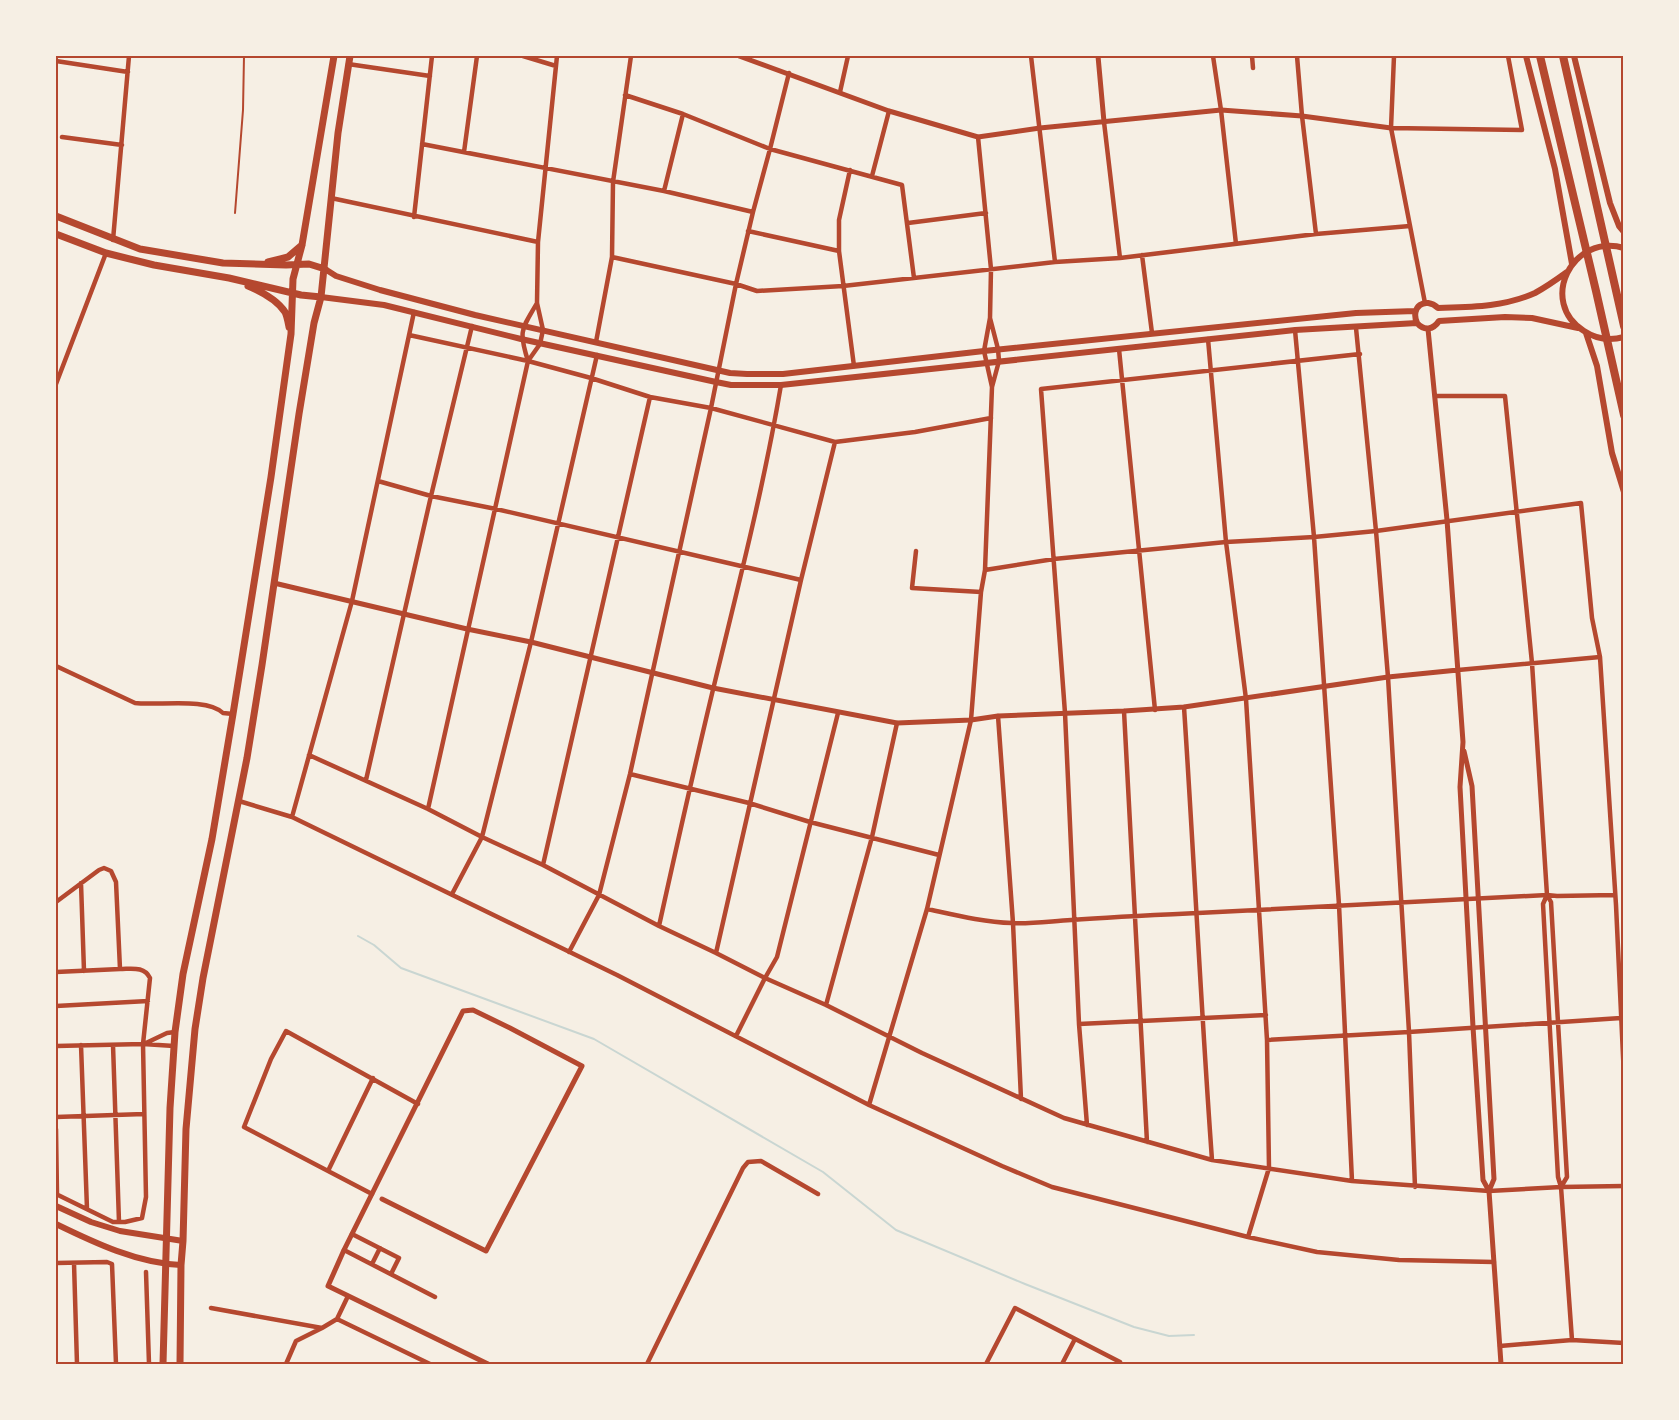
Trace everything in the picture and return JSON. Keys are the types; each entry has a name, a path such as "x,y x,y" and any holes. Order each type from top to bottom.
{"highway":[{"path":"1540,56 1623,416"},
{"path":"1563,59 1623,326"}],"main road":[{"path":"163,1365 170,1108 175,1032 183,974 212,839 233,714 291,334 293,279 302,245 334,56"},
{"path":"1526,56 1555,169 1572,264"},
{"path":"1574,56 1610,202 1623,232"},
{"path":"180,1365 186,1129 195,1029 203,978 240,801 303,385 321,297 349,59"},
{"path":"56,216 140,249 223,263 309,264 325,269 336,276 380,290 476,315 747,375 854,366 1152,333 1356,314 1415,311"},
{"path":"56,234 106,253 164,267 229,278 301,295 369,303 414,312 540,344 731,385 781,385 1295,330 1417,323"},
{"path":"254,264 288,257 302,245"},
{"path":"1623,248 1600,246 1587,251 1572,264 1567,272 1562,292 1563,302 1571,320 1578,328 1602,339 1623,337"},
{"path":"1438,309 1491,305 1520,299 1542,289 1567,272"},
{"path":"229,278 272,299 285,312 291,334"},
{"path":"1421,304 1432,304 1438,309 1439,321 1433,328 1420,327 1414,315 1421,304"},
{"path":"1439,321 1532,318 1578,328"},
{"path":"1586,333 1597,366 1612,453 1623,492"},
{"path":"56,1206 91,1222 120,1231 183,1241"},
{"path":"56,1224 99,1245 158,1264 181,1265"}],"street":[{"path":"113,240 129,56"},
{"path":"414,217 432,56"},
{"path":"464,152 477,56"},
{"path":"523,56 556,66"},
{"path":"428,809 528,361 540,344 543,330 537,303 538,242 557,56"},
{"path":"596,342 612,257 613,182 631,56"},
{"path":"739,56 889,111 978,137 1040,128 1221,110 1302,116 1391,128 1522,130 1508,56"},
{"path":"840,92 848,56"},
{"path":"1031,56 1055,262"},
{"path":"1098,56 1120,258"},
{"path":"1213,56 1236,244"},
{"path":"1252,56 1253,68"},
{"path":"1297,56 1316,234"},
{"path":"1394,56 1391,128 1425,303"},
{"path":"349,59 430,76"},
{"path":"56,61 128,72"},
{"path":"569,952 599,896 630,774 748,231 789,73"},
{"path":"625,95 683,114 770,149 902,185 914,278"},
{"path":"872,176 889,111"},
{"path":"664,191 683,114"},
{"path":"62,137 122,146"},
{"path":"978,137 991,269 990,318 984,351 992,387"},
{"path":"422,144 664,191 753,212"},
{"path":"850,170 839,220 839,251 854,366"},
{"path":"331,198 538,242"},
{"path":"908,223 986,213"},
{"path":"612,257 736,284 757,291 843,286 1055,262 1120,258 1316,234 1410,226"},
{"path":"748,231 839,251"},
{"path":"56,384 106,253"},
{"path":"1142,255 1152,333"},
{"path":"528,361 521,339 524,325 537,303"},
{"path":"292,817 352,601 414,312"},
{"path":"870,1105 927,909 971,720 981,592 985,570 992,387 999,361 990,318"},
{"path":"366,780 472,326"},
{"path":"1356,328 1388,677 1409,1032 1415,1187"},
{"path":"1428,329 1447,520 1463,742 1472,786 1494,1179 1489,1191"},
{"path":"1295,330 1314,537 1339,905 1352,1181"},
{"path":"409,335 528,361 651,397 711,408 835,442 915,432 991,418"},
{"path":"1208,339 1226,542 1246,699 1266,1015 1269,1168 1248,1237"},
{"path":"1119,349 1155,710"},
{"path":"1087,1125 1079,1024 1065,713 1041,389 1360,354"},
{"path":"452,894 482,837 531,642 597,355"},
{"path":"659,926 689,788 743,567 781,385"},
{"path":"1435,396 1505,396 1532,663 1547,894 1551,902 1567,1177 1561,1187"},
{"path":"543,865 651,397"},
{"path":"716,953 749,803 835,442"},
{"path":"378,482 801,580"},
{"path":"985,570 1054,559 1139,550 1376,531 1581,503 1592,618 1600,657 1621,962 1623,1077"},
{"path":"916,551 912,588 981,592"},
{"path":"274,583 531,642 714,688 897,723 971,720 998,716 1155,710 1246,699 1388,677 1600,657"},
{"path":"56,666 135,702 190,704 218,708 223,713 233,714"},
{"path":"1184,707 1212,1160"},
{"path":"1124,711 1147,1142"},
{"path":"736,1036 777,957 838,713"},
{"path":"998,716 1013,923 1021,1098"},
{"path":"826,1005 872,837 897,723"},
{"path":"1463,742 1460,787 1473,1027 1483,1180 1489,1191 1501,1365"},
{"path":"309,755 543,865 599,896 765,978 1064,1118 1212,1160 1352,1181 1489,1191 1623,1186"},
{"path":"630,774 749,803 810,822 939,855"},
{"path":"240,801 292,817 569,952 870,1105 1052,1187 1248,1237 1317,1252 1399,1260 1494,1262"},
{"path":"56,902 95,872 104,868 111,871 116,882 120,969"},
{"path":"81,883 84,971"},
{"path":"927,909 1013,923 1547,894 1557,896 1615,895"},
{"path":"1547,894 1542,904 1558,1177 1561,1187 1572,1340"},
{"path":"56,972 141,969 147,972 150,978 143,1044 146,1197 142,1218 113,1222 56,1194 56,1128"},
{"path":"56,1006 148,1001"},
{"path":"382,1199 486,1251 582,1065 473,1010 464,1011 328,1286 488,1365"},
{"path":"1079,1024 1266,1015"},
{"path":"1267,1040 1621,1018"},
{"path":"372,1194 244,1126 271,1059 286,1031 418,1104"},
{"path":"143,1044 167,1033 175,1032"},
{"path":"56,1046 143,1044 174,1046"},
{"path":"81,1045 87,1209"},
{"path":"113,1045 119,1222"},
{"path":"328,1172 373,1078"},
{"path":"56,1117 144,1114"},
{"path":"647,1365 743,1168 748,1162 761,1161 818,1194"},
{"path":"352,1234 399,1258 391,1274"},
{"path":"372,1264 380,1248"},
{"path":"344,1250 435,1297"},
{"path":"56,1263 107,1262 112,1264 116,1365"},
{"path":"74,1263 76,1365"},
{"path":"146,1272 149,1365"},
{"path":"286,1365 296,1341 337,1319 348,1296"},
{"path":"211,1308 322,1328"},
{"path":"986,1365 1015,1308 1120,1362 1119,1365"},
{"path":"337,1319 430,1365"},
{"path":"1062,1365 1075,1339"},
{"path":"1500,1346 1572,1340 1623,1343"}],"lane":[{"path":"235,213 243,110 244,56"}],"waterway":[{"path":"358,936 374,945 401,968 594,1039 823,1172 896,1230 1134,1327 1169,1336 1194,1335"}]}
